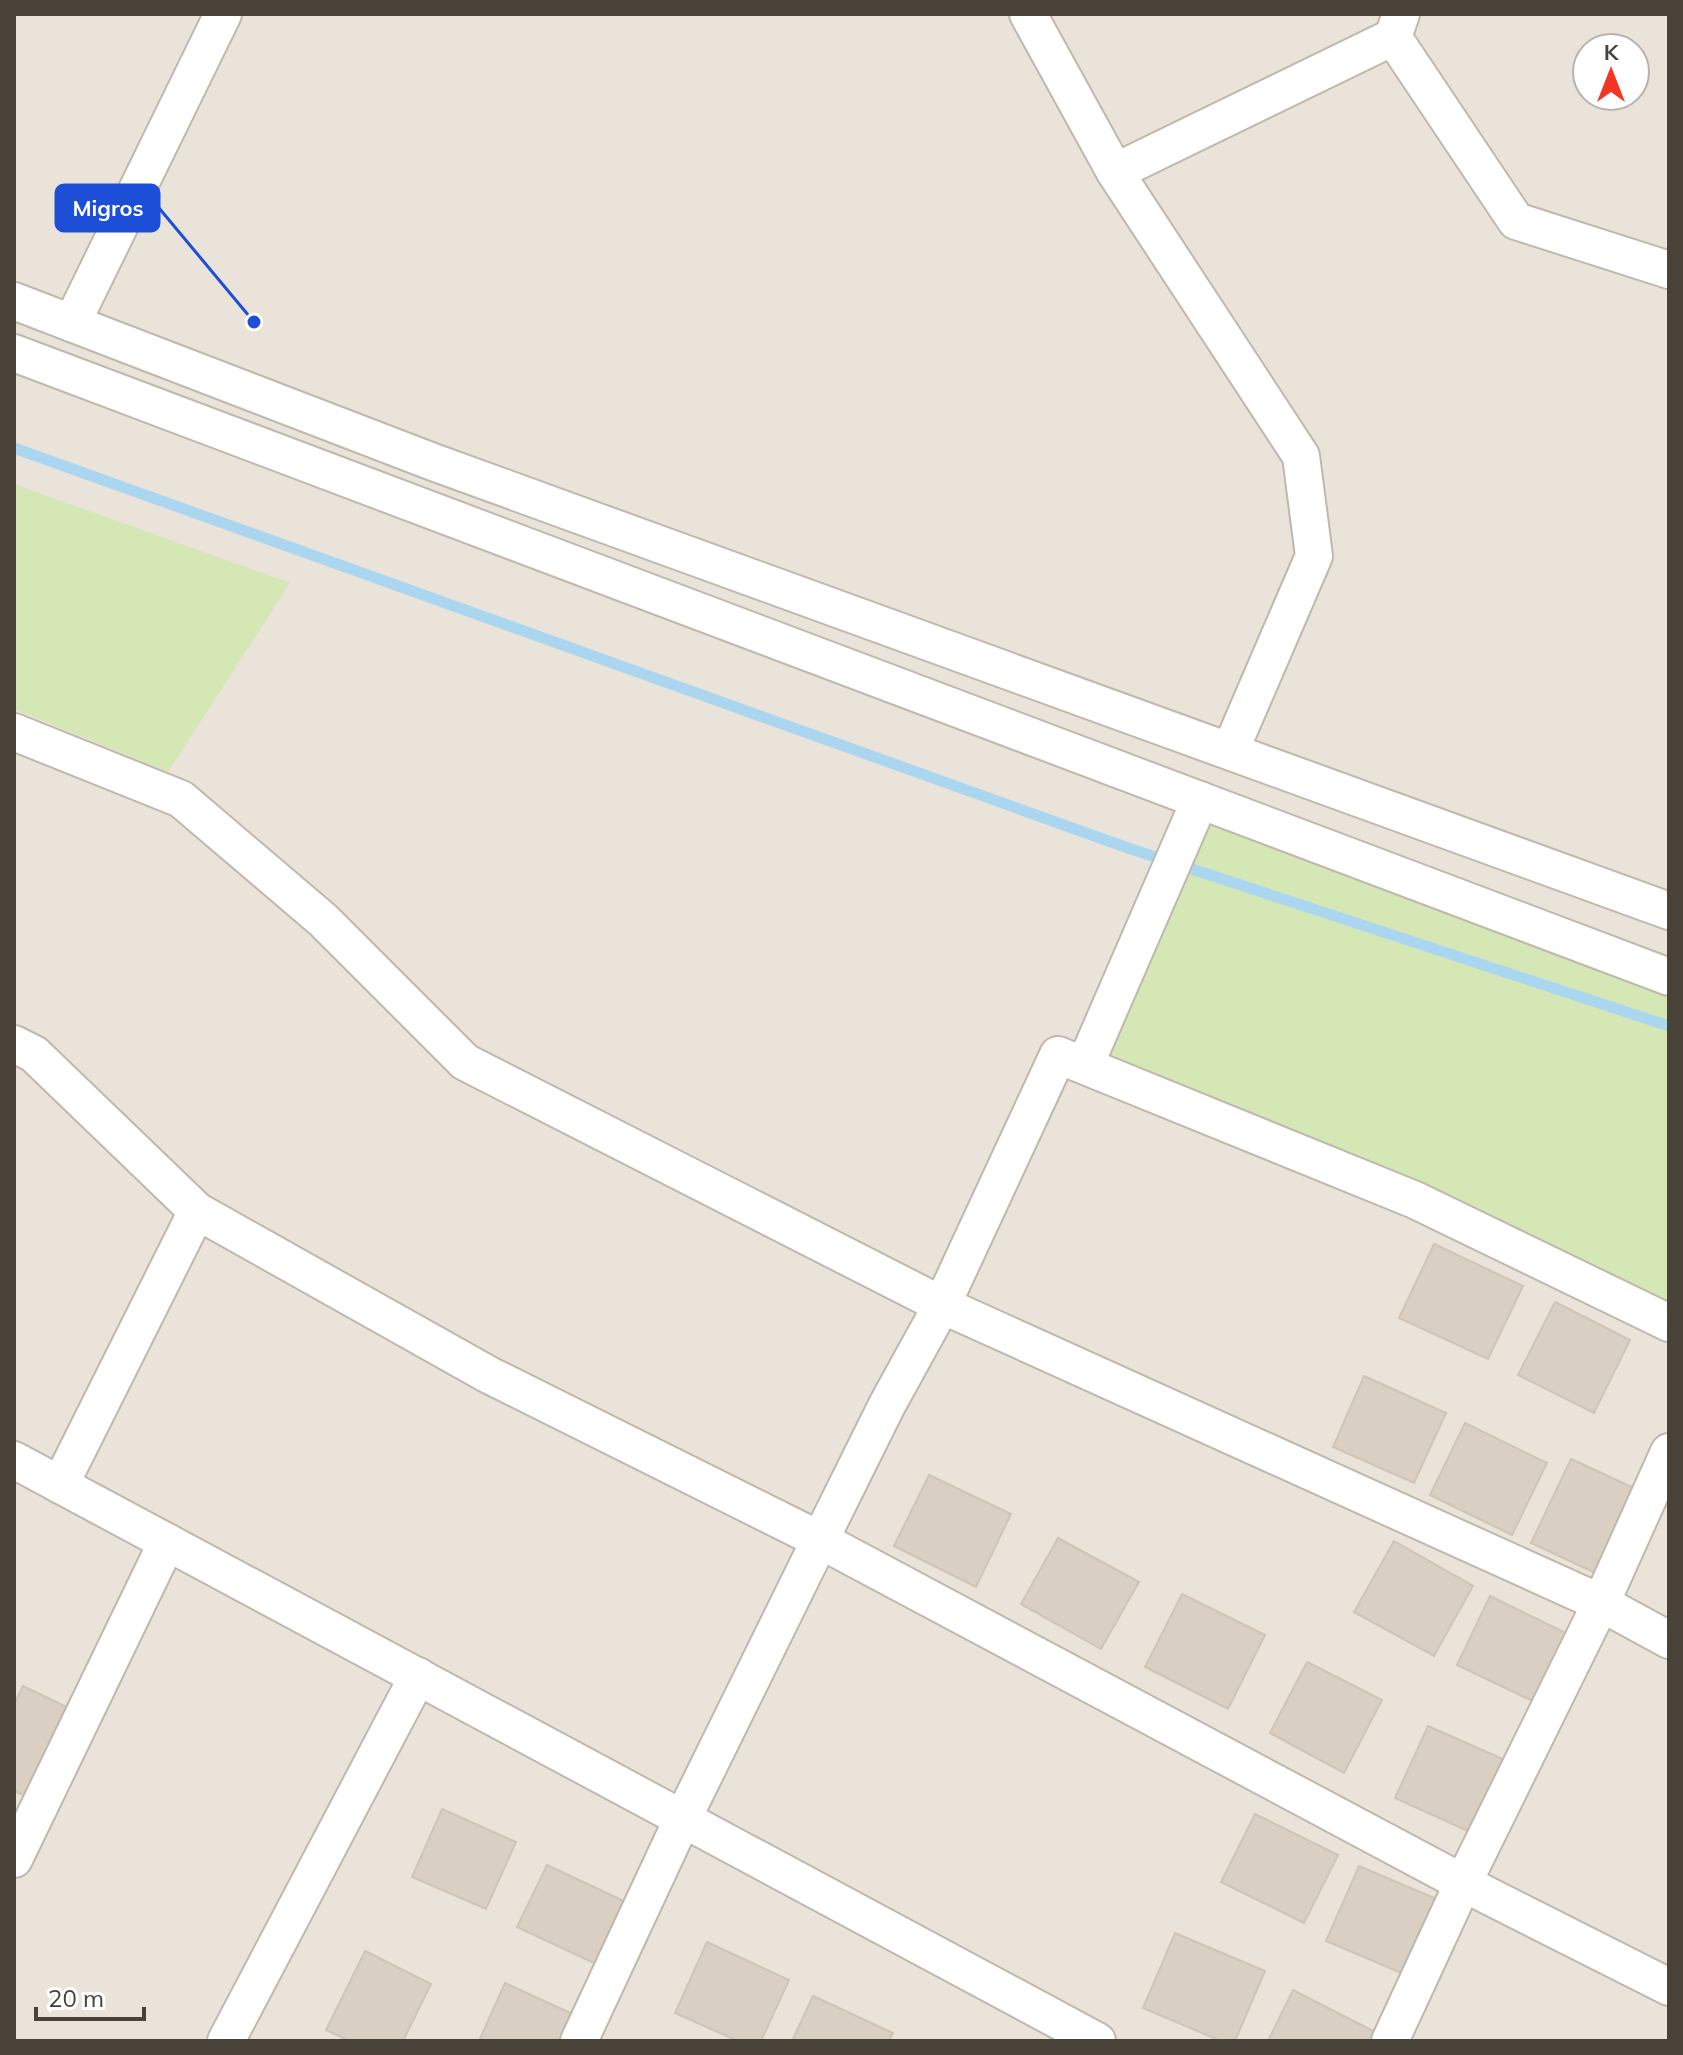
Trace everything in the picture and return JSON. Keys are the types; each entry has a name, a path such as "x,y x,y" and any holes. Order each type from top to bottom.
{"street":[{"path":"72,323 223,14"},
{"path":"1028,14 1115,172 1301,456 1314,556 1230,751"},
{"path":"1115,172 1397,25 1516,221 1669,270"},
{"path":"14,301 433,462 1669,911"},
{"path":"14,353 1669,977"},
{"path":"14,732 181,799 323,920 465,1062 942,1305 1601,1603 1669,1640"},
{"path":"1085,1065 1200,800"},
{"path":"14,1044 34,1054 197,1211 489,1375 820,1540 1463,1883 1669,1987"},
{"path":"579,2041 683,1818 820,1540 887,1405 942,1305 1058,1055 1415,1200 1669,1323"},
{"path":"60,1485 197,1211"},
{"path":"1390,2041 1463,1883 1601,1603 1669,1452"},
{"path":"14,1460 1097,2041"},
{"path":"14,1859 167,1542"},
{"path":"226,2041 418,1676"}],"shaded area":[{"path":"14,14 1669,14 1669,2041 14,2041"}],"green space":[{"path":"14,484 290,583 168,772 14,709"},
{"path":"1209,820 1669,994 1669,1324 1090,1052"}],"building":[{"path":"1434,1244 1523,1286 1488,1359 1399,1318"},
{"path":"1555,1302 1630,1340 1594,1413 1518,1375"},
{"path":"1364,1376 1446,1413 1414,1483 1333,1447"},
{"path":"1465,1423 1547,1463 1512,1535 1430,1495"},
{"path":"1571,1459 1647,1494 1608,1579 1531,1543"},
{"path":"929,1475 1011,1514 976,1587 894,1546"},
{"path":"1058,1538 1139,1582 1101,1649 1021,1604"},
{"path":"1394,1541 1473,1586 1434,1656 1354,1612"},
{"path":"1182,1594 1265,1635 1228,1709 1145,1667"},
{"path":"1490,1596 1570,1635 1537,1703 1457,1665"},
{"path":"1307,1662 1382,1700 1344,1773 1270,1733"},
{"path":"23,1686 79,1713 37,1801 14,1791 14,1704"},
{"path":"1428,1726 1505,1760 1472,1833 1395,1798"},
{"path":"442,1809 516,1842 486,1909 412,1877"},
{"path":"1255,1814 1338,1855 1304,1923 1221,1882"},
{"path":"547,1865 628,1903 598,1965 517,1927"},
{"path":"1359,1866 1439,1900 1406,1975 1326,1941"},
{"path":"1175,1933 1265,1971 1235,2041 1221,2041 1143,2008"},
{"path":"707,1942 789,1980 761,2041 738,2041 675,2013"},
{"path":"365,1951 431,1984 403,2041 349,2041 326,2030"},
{"path":"505,1983 577,2016 565,2041 479,2041"},
{"path":"1293,1990 1377,2033 1373,2041 1268,2041"},
{"path":"813,1996 893,2033 889,2041 792,2041"}],"waterway":[{"path":"14,448 1128,848 1669,1026"}],"place":[{"name":"Migros","path":"254,322"}]}
